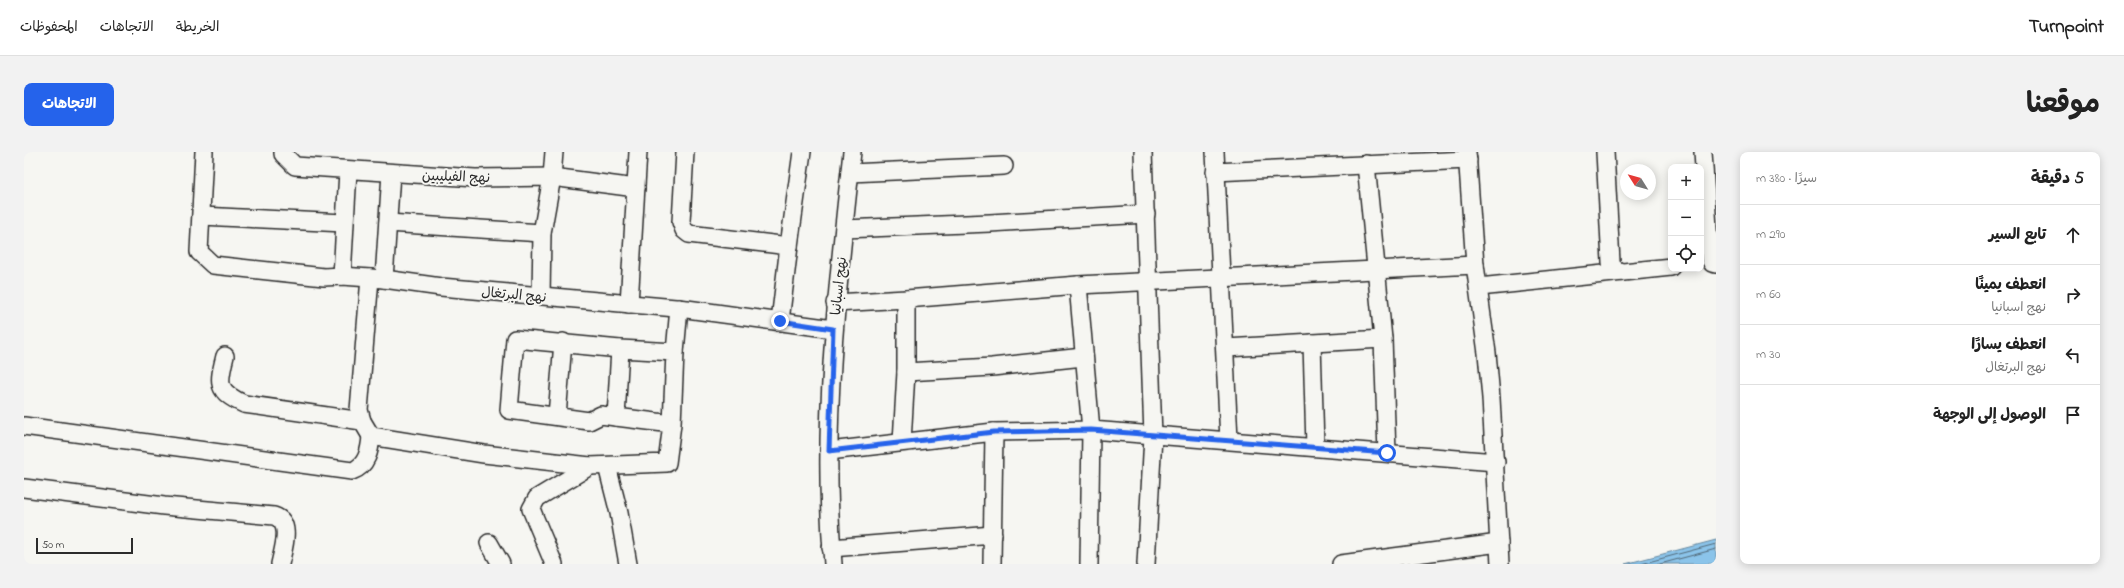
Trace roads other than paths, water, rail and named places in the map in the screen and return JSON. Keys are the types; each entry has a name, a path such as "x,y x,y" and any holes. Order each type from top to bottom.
{"street":[{"path":"204,152 202,216 344,223"},
{"name":"نهج الفيليبين","path":"283,152 283,154 295,166 348,171 475,178 552,177 636,188"},
{"path":"540,296 542,233 552,177 554,152"},
{"path":"629,304 638,152"},
{"path":"685,152 681,222 684,230 689,234 789,246"},
{"path":"780,321 802,152"},
{"name":"نهج اسبانيا","path":"832,556 829,451 833,329 852,152"},
{"path":"1143,152 1153,436 1146,564"},
{"path":"1215,152 1226,348 1229,440"},
{"path":"1605,152 1611,262 1612,267 1620,272"},
{"path":"1703,152 1710,264"},
{"path":"1215,172 1366,164 1468,156 1475,265 1487,353 1496,462 1500,564"},
{"path":"1366,164 1375,271 1383,339 1387,453"},
{"path":"850,173 1004,166"},
{"path":"342,276 348,171"},
{"path":"24,426 352,471 358,469 370,452 371,436 362,421 359,410 377,278 388,223 391,173"},
{"path":"844,229 990,223 1146,214"},
{"name":"نهج البرتغال","path":"202,216 199,252 213,265 324,277 342,276 377,278 441,287 679,308 756,320 780,321 833,329"},
{"path":"388,223 542,233"},
{"path":"835,303 906,299 1078,285 1222,279 1475,265"},
{"path":"1479,287 1668,267"},
{"path":"1078,285 1083,357 1091,430 1089,564"},
{"path":"902,442 906,372 906,299"},
{"path":"371,436 484,454 590,466 667,463 672,424 675,352 679,308"},
{"path":"672,424 601,415 589,420 509,410 515,339 563,342 620,349 675,352"},
{"path":"1226,348 1383,339"},
{"path":"557,416 563,342"},
{"path":"1312,343 1315,447"},
{"path":"616,417 620,349"},
{"path":"225,356 219,379 221,389 231,398 244,404 362,421"},
{"path":"906,372 992,367 1083,357"},
{"path":"829,451 994,432 1091,430 1496,462"},
{"path":"992,564 994,432"},
{"path":"554,564 531,509 532,504 537,498 590,466"},
{"path":"607,466 619,513 628,564"},
{"path":"24,488 164,506 274,516 280,518 285,524 286,531 280,564"},
{"path":"832,556 993,535"},
{"path":"489,542 501,564"},
{"path":"1341,564 1499,543"}],"water":[{"path":"1716,540 1716,564 1625,564"}]}
